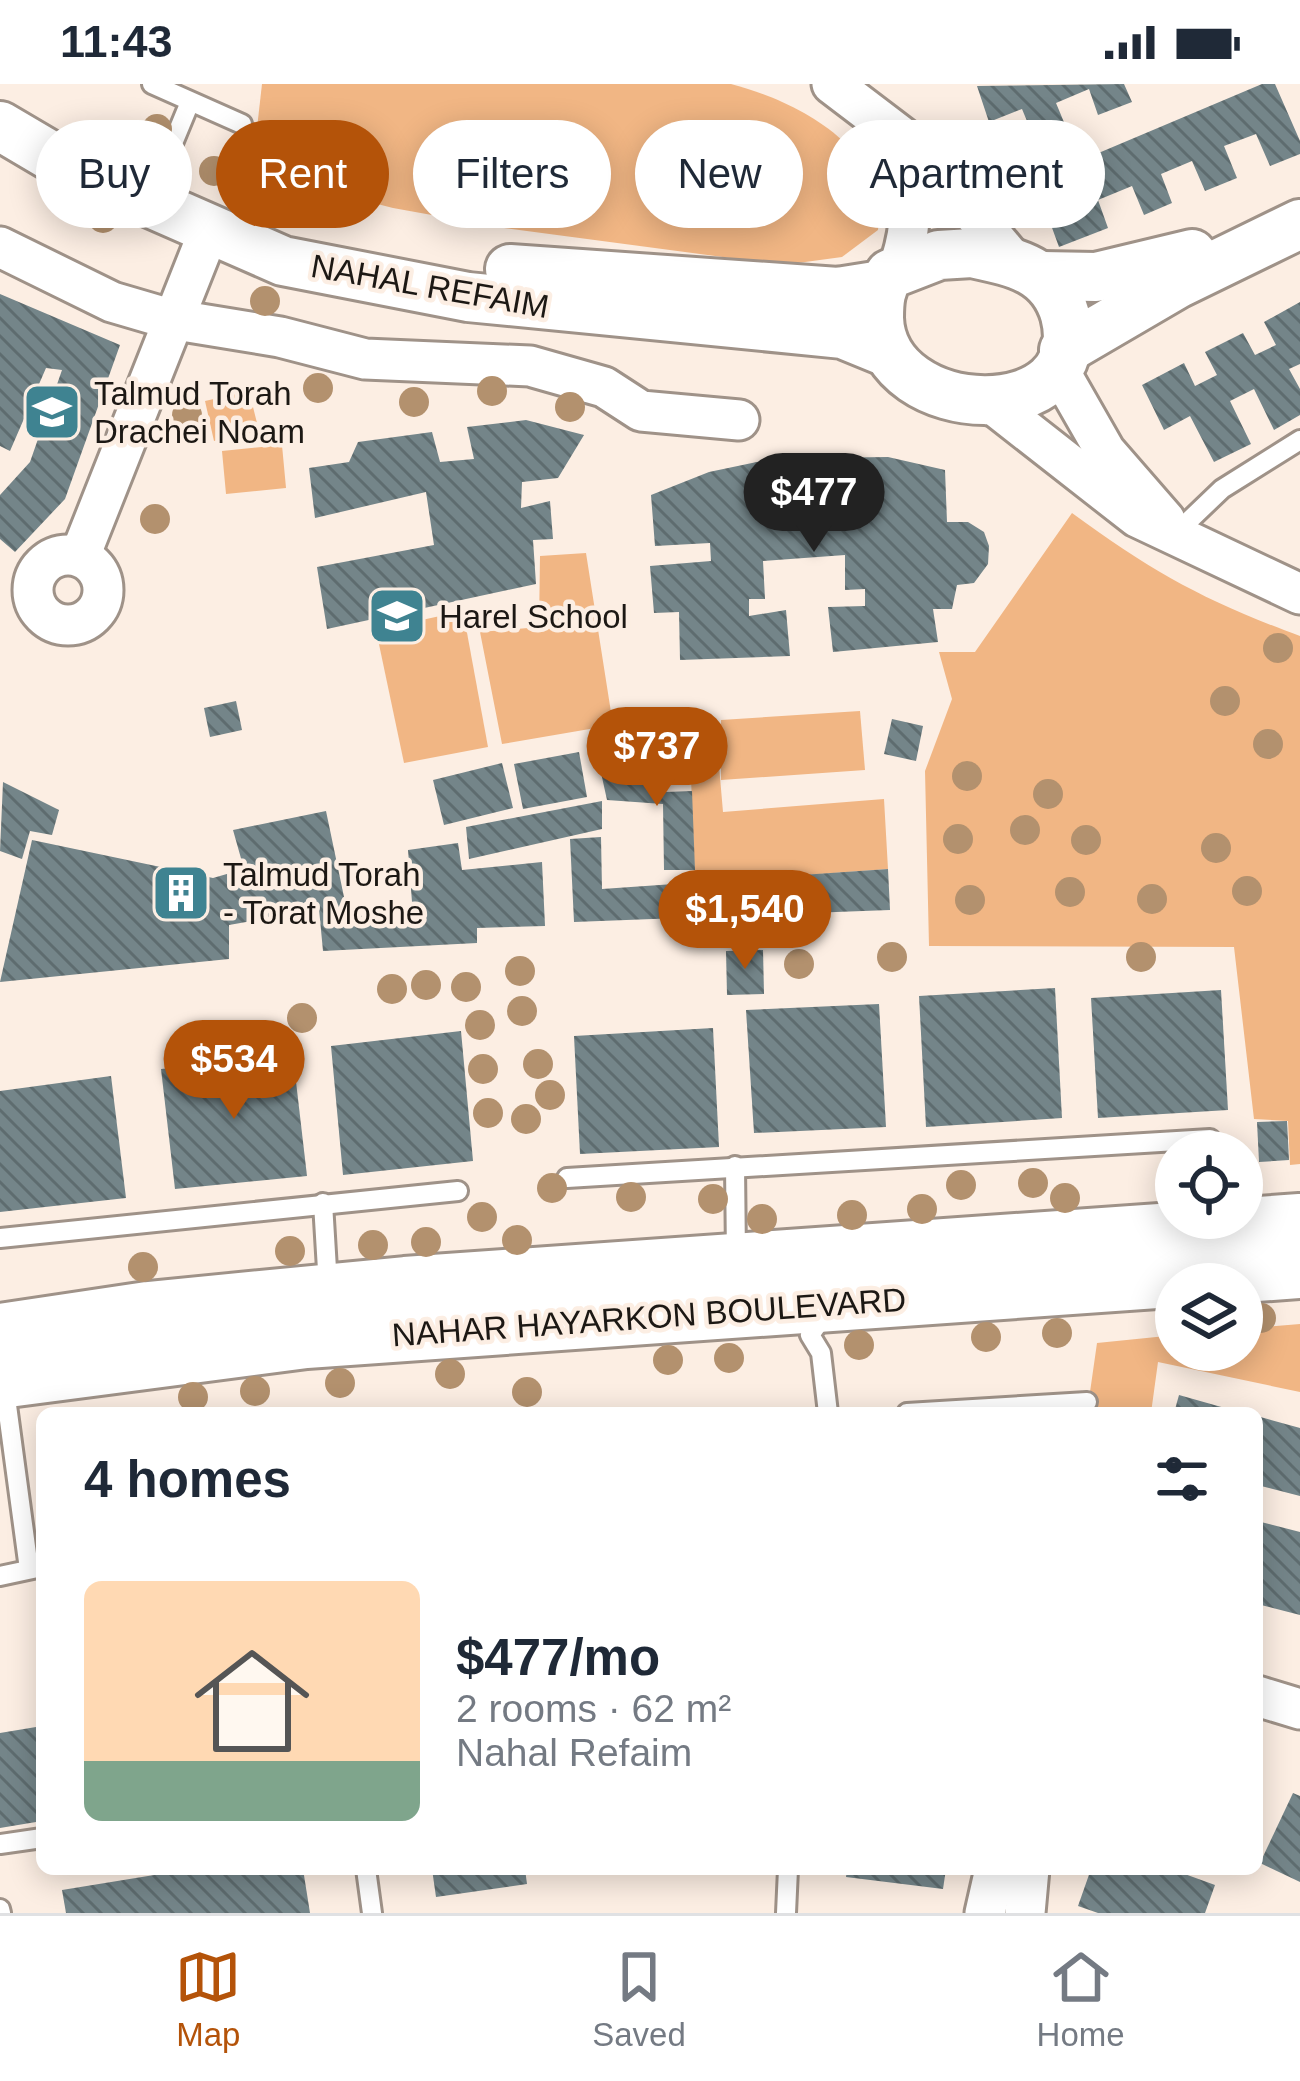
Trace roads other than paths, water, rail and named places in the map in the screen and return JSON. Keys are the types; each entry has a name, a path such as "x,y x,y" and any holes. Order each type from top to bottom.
{"main road":[{"name":"NAHAR HAYARKON BOULEVARD","path":"1,1364 148,1309 328,1291 1300,1221"},
{"name":"NAHAR HAYARKON BOULEVARD","path":"1,1364 1300,1271"}],"street":[{"name":"NAHAL REFAIM","path":"0,95 48,120"},
{"path":"848,96 933,163 1064,314 1060,358 1105,451 1176,533"},
{"path":"848,96 910,186 914,207 879,326 886,352 926,387 989,402 1115,503 1300,594"},
{"name":"NAHAL REFAIM","path":"0,126 74,169 283,261 468,297 843,334 886,352"},
{"name":"NAHAL REFAIM","path":"192,191 290,231 474,266 838,292 891,276"},
{"path":"891,276 939,255 973,254 1028,270 1096,277 1143,269 1300,223"},
{"path":"989,402 1039,387 1060,358 1178,284 1300,223"},
{"path":"80,556 170,319 209,231"},
{"path":"0,247 112,302 170,319 364,358 530,367 604,387 641,411 739,420"},
{"path":"1263,1698 1300,1709"},
{"path":"985,1913 994,1875"},
{"path":"1025,1913 1028,1875"}],"lane":[{"path":"152,84 233,120"},
{"path":"183,120 190,102"},
{"path":"1176,533 1222,489 1300,440"},
{"path":"567,1178 1155,1141"},
{"path":"735,1166 736,1260"},
{"path":"0,1238 458,1191"},
{"path":"323,1204 328,1291"},
{"path":"815,1306 818,1325 810,1335 821,1353 827,1407"},
{"path":"0,1576 35,1568 1,1364"},
{"path":"1005,1407 1087,1402"},
{"path":"0,1844 36,1839"},
{"path":"367,1875 372,1913"},
{"path":"786,1913 788,1875"}],"place":[{"name":"Talmud Torah Drachei Noam","path":"52,412"},
{"name":"Harel School","path":"397,616"},
{"name":"Talmud Torah - Torat Moshe","path":"181,893"}]}
